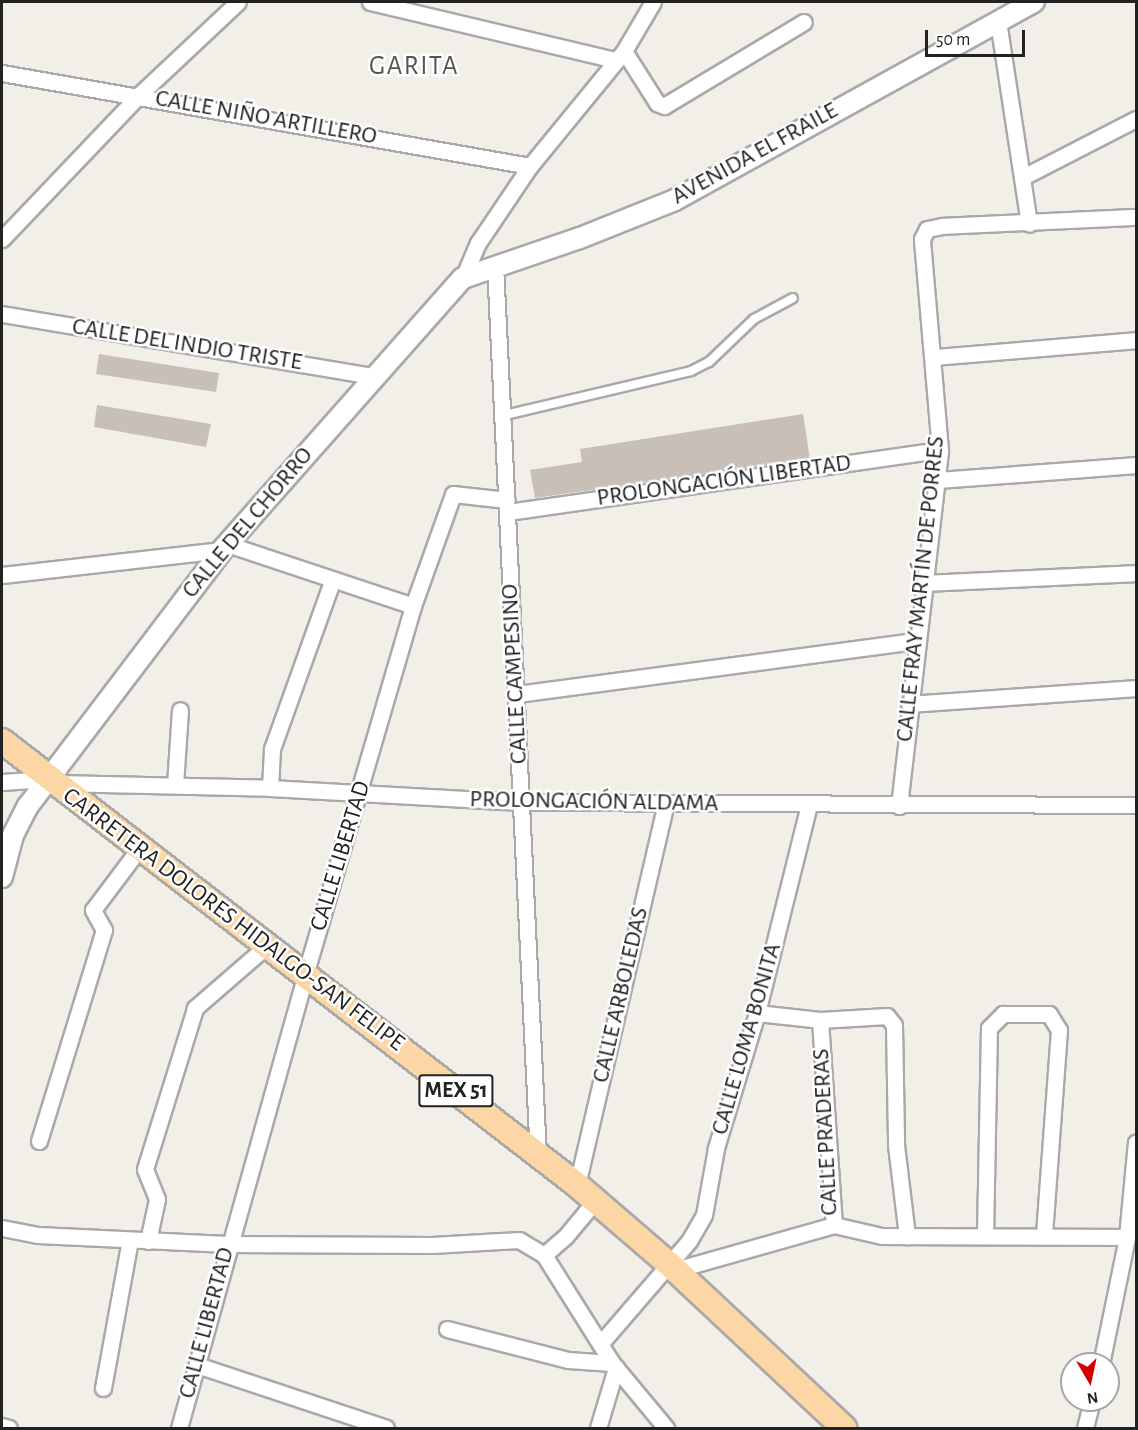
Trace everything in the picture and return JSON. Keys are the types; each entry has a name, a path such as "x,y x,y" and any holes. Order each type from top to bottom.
{"main road":[{"name":"CARRETERA DOLORES HIDALGO-SAN FELIPE","path":"2,741 50,781 141,846 306,972 577,1185 672,1267 844,1428"}],"street":[{"path":"2,239 140,94 238,2"},
{"path":"370,2 620,56 657,103 664,106 673,104 804,22"},
{"path":"463,278 478,243 530,166 620,56 653,2"},
{"name":"AVENIDA EL FRAILE","path":"463,278 495,265 580,238 675,200 1034,2"},
{"path":"998,21 1025,176 1029,224 1137,217"},
{"name":"CALLE NIÑO ARTILLERO","path":"2,72 140,94 530,166"},
{"path":"1025,176 1137,119"},
{"name":"CALLE FRAY MARTÍN DE PORRES","path":"899,806 916,641 926,583 940,450 935,357 922,239 927,229 1029,224"},
{"name":"CALLE CAMPESINO","path":"495,265 505,415 538,1156"},
{"name":"CALLE DEL CHORRO","path":"2,877 13,835 50,781 225,547 372,376 463,278"},
{"name":"CALLE DEL INDIO TRISTE","path":"2,314 372,376"},
{"path":"935,357 1137,340"},
{"name":"PROLONGACIÓN LIBERTAD","path":"453,494 508,506 940,450"},
{"path":"938,480 1137,465"},
{"name":"CALLE LIBERTAD","path":"179,1428 228,1244 413,606 453,494"},
{"path":"2,575 225,547 413,606"},
{"path":"926,583 1137,573"},
{"path":"270,788 272,749 332,581"},
{"path":"517,694 916,641"},
{"path":"909,704 1137,688"},
{"path":"175,785 180,711"},
{"name":"PROLONGACIÓN ALDAMA","path":"2,782 50,781 270,788 360,795 521,802 899,806 1137,805"},
{"name":"CALLE ARBOLEDAS","path":"577,1185 666,804"},
{"name":"CALLE LOMA BONITA","path":"600,1344 672,1267 704,1215 716,1148 757,1013 809,805"},
{"path":"39,1141 104,930 93,910 141,846"},
{"path":"148,1242 157,1199 145,1169 195,1008 268,944"},
{"path":"757,1013 820,1020 887,1016 894,1025 896,1145 907,1236"},
{"path":"985,1236 989,1028 1003,1014 1049,1014 1059,1030 1044,1236"},
{"name":"CALLE PRADERAS","path":"672,1267 834,1225 820,1020"},
{"path":"1103,1352 1127,1237 1137,1142"},
{"path":"544,1255 565,1237 595,1201"},
{"path":"834,1225 882,1236 1127,1237"},
{"path":"2,1228 38,1234 148,1242 228,1244 432,1245 519,1240 544,1255 614,1366 666,1428"},
{"path":"103,1388 130,1240"},
{"path":"447,1329 568,1359 614,1366"},
{"path":"197,1365 386,1428"},
{"path":"598,1428 614,1366"},
{"path":"1085,1428 1089,1412"},
{"path":"2,1426 9,1428"}],"lane":[{"path":"505,415 691,370 709,362 754,319 793,298"}],"building":[{"path":"99,354 219,373 216,392 96,374"},
{"path":"97,405 211,424 206,447 94,427"},
{"path":"803,414 810,459 535,498 530,470 582,462 580,449"}],"district":[{"name":"GARITA","path":"414,66"}]}
